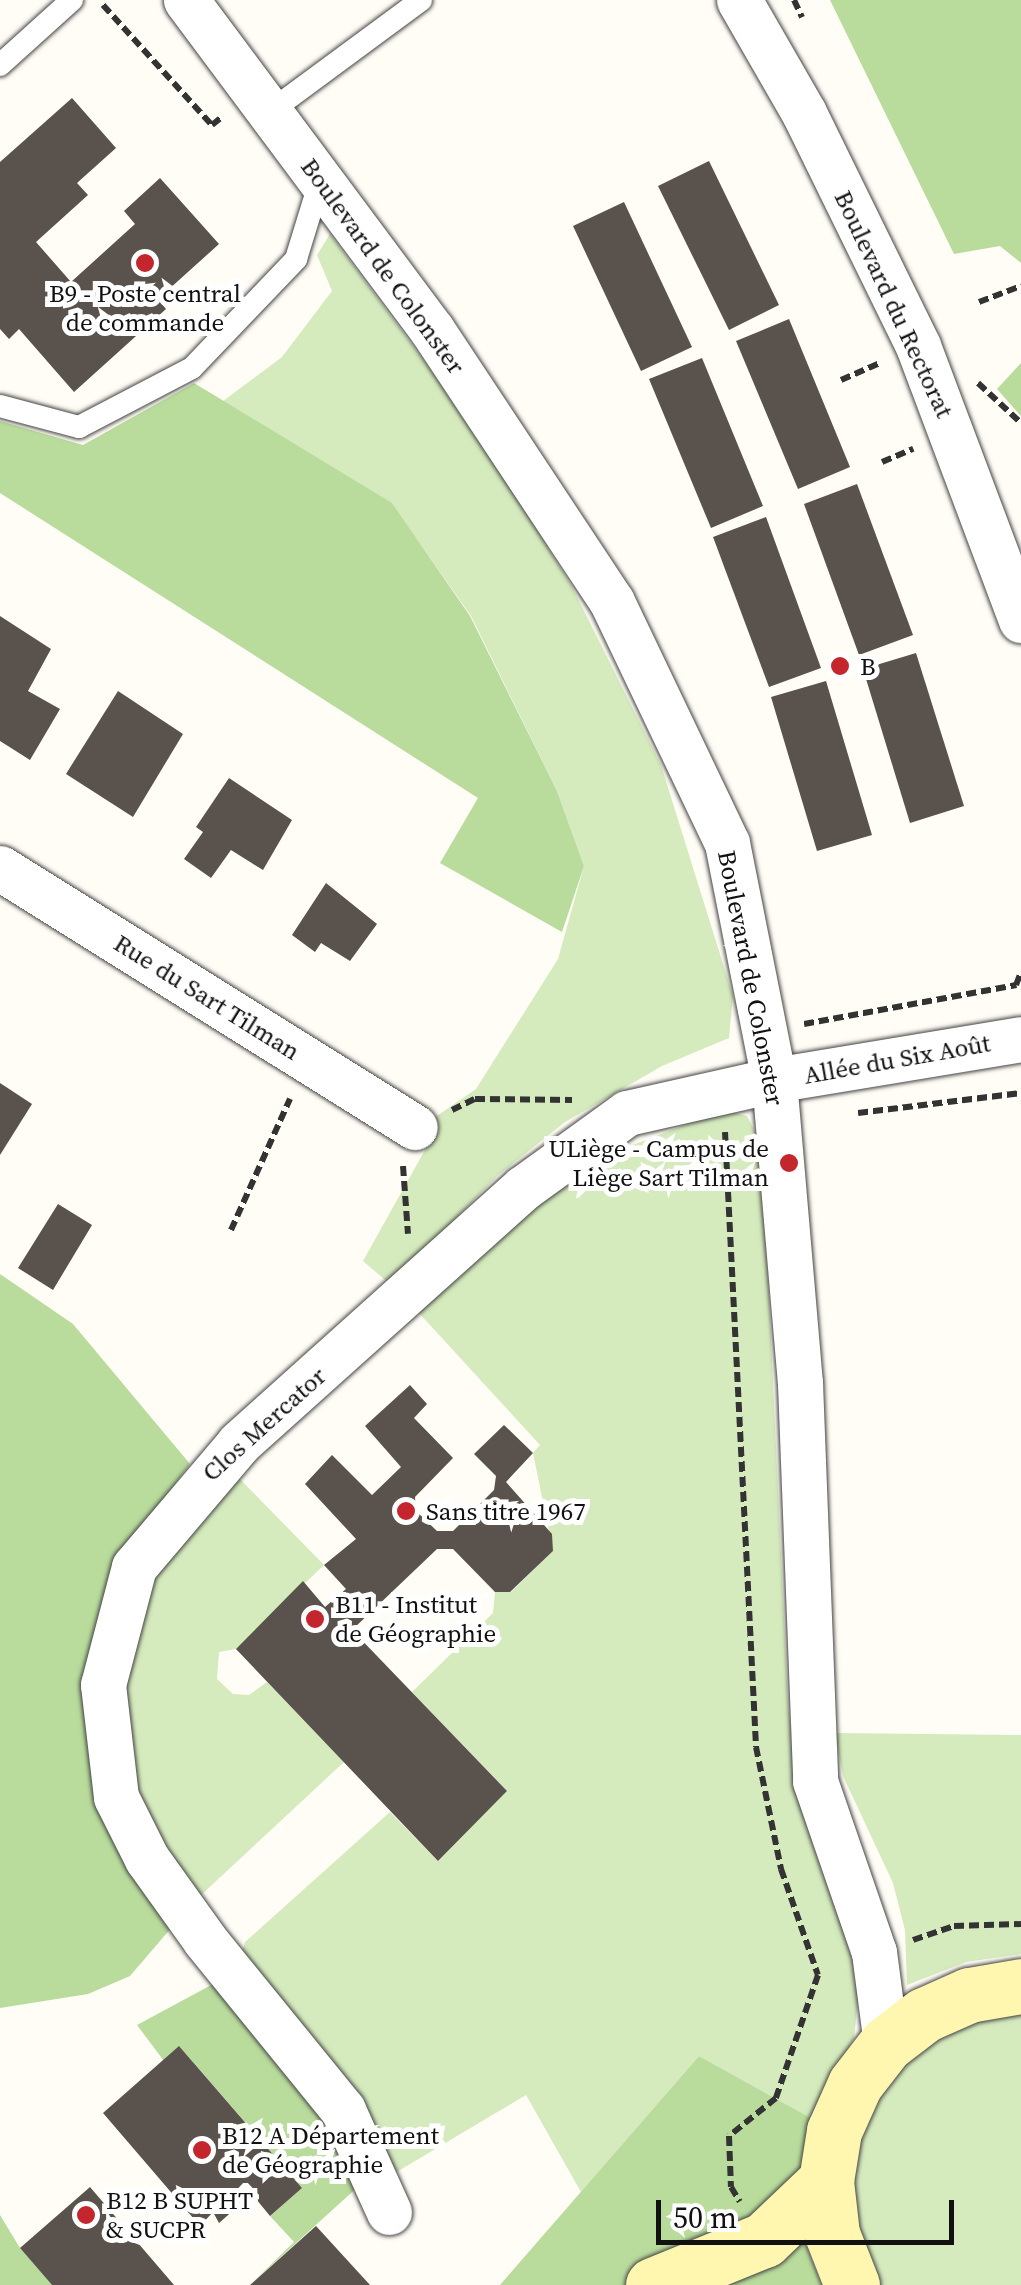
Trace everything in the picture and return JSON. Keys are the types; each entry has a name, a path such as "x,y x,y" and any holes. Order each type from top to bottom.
{"main road":[{"path":"852,2285 832,2234 826,2181 834,2131 854,2084 886,2044 924,2014 969,1994 1021,1986"},
{"path":"653,2285 764,2240 826,2181"}],"street":[{"name":"Boulevard de Colonster","path":"186,0 272,110 432,330 612,602 727,843 774,1080 800,1383 815,1781 874,1952 886,2044"},
{"name":"Boulevard du Rectorat","path":"738,0 804,112 918,346 1012,553 1021,620"},
{"name":"Rue du Sart Tilman","path":"0,868 415,1127"},
{"name":"Allée du Six Août","path":"774,1080 1021,1038"},
{"name":"Clos Mercator","path":"388,2212 343,2110 147,1859 116,1797 103,1685 134,1567 202,1479 522,1188 626,1113 774,1080"}],"lane":[{"path":"0,66 72,0"},
{"path":"272,110 421,0"},
{"path":"0,406 79,428 192,368 296,259 321,180"}],"path":[{"path":"979,302 1021,286"},
{"path":"840,380 880,363"},
{"path":"882,462 923,444"},
{"path":"764,1032 1016,985 1021,972"},
{"path":"231,1230 307,1059"},
{"path":"723,1091 756,1746 781,1869 818,1975 776,2098 729,2136 731,2188 764,2240"},
{"path":"858,1113 1021,1093"},
{"path":"418,1282 402,1166 415,1127 475,1099 557,1098 626,1113"}],"green space":[{"path":"830,0 1021,0 1021,263 1000,246 954,254"},
{"path":"330,234 479,435 572,587 661,765 733,996 729,1038 662,1066 565,1122 497,1176 391,1285 363,1261 435,1132 431,1120 476,1089 558,959 584,866 557,791 471,616 392,504 223,401 282,357 332,291 317,255"},
{"path":"1021,363 1021,416 997,389"},
{"path":"194,383 392,503 470,616 557,791 584,866 562,932 440,863 478,798 0,493 0,421 83,445"},
{"path":"724,1110 747,1116 762,1145 788,1706 798,1783 861,1972 854,2038 811,2118 699,2056 581,2192 526,2095 395,2173 239,1962 245,1942 390,1812 438,1861 507,1791 412,1692 493,1613 495,1592 511,1592 553,1551 533,1453 540,1445 419,1313 532,1201 596,1159"},
{"path":"0,1274 73,1324 190,1464 112,1568 89,1677 172,1927 130,1976 88,1994 0,2008"},
{"path":"237,1476 324,1565 236,1649 219,1652 217,1679 233,1694 249,1695 267,1682 344,1762 200,1896 166,1858 134,1791 121,1723 139,1589"},
{"path":"835,1733 1021,1735 1021,1954 966,1962 907,1985 905,1930 893,1883 843,1776"},
{"path":"215,1983 327,2118 362,2183 250,2285 294,2242 270,2216 302,2188 180,2047 164,2061 137,2025"},
{"path":"1021,2014 1021,2285 873,2285 849,2225 848,2159 871,2098 915,2049 973,2019"},
{"path":"699,2056 811,2118 795,2218 822,2285 500,2285"},
{"path":"0,2215 20,2248 52,2285 0,2285"}],"building":[{"name":"B9 - Poste central de commande","path":"72,98 116,148 77,183 88,195 36,242 71,282 135,224 124,211 160,178 219,244 158,299 166,309 74,392 19,329 9,339 0,329 0,162"},
{"path":"709,161 779,305 729,330 658,186"},
{"path":"624,202 692,347 641,371 573,226"},
{"path":"789,319 850,467 798,489 736,341"},
{"path":"702,358 763,506 711,528 649,379"},
{"path":"857,484 913,635 859,655 804,504"},
{"path":"766,517 821,668 769,687 713,537"},
{"path":"0,616 51,649 28,691 60,709 30,760 0,741"},
{"path":"916,653 964,806 910,823 863,669"},
{"path":"826,681 872,835 817,851 771,697"},
{"path":"118,691 183,734 133,817 66,774"},
{"path":"229,778 292,820 263,870 231,850 211,878 184,859 203,832 196,827"},
{"path":"326,883 377,924 350,961 321,943 315,952 292,935"},
{"path":"0,1083 32,1104 0,1155"},
{"path":"58,1204 92,1225 53,1290 18,1268"},
{"name":"B11 - Institut de Géographie","path":"410,1385 427,1404 414,1418 453,1458 415,1497 416,1511 437,1531 453,1531 494,1490 496,1476 474,1454 504,1425 533,1453 506,1482 552,1534 553,1551 510,1592 495,1592 453,1549 437,1549 352,1630 507,1791 438,1861 236,1649 303,1581 325,1607 346,1589 324,1565 356,1539 305,1484 332,1455 372,1495 401,1467 365,1426"},
{"name":"B12 A Département de Géographie","path":"179,2046 302,2188 270,2216 252,2194 219,2223 213,2212 200,2226 103,2113"},
{"name":"B12 B SUPHT & SUCPR","path":"90,2187 174,2285 52,2285 20,2248"},
{"path":"316,2226 370,2285 250,2285"}],"place":[{"name":"B9 - Poste central de commande","path":"145,263"},
{"name":"B","path":"840,666"},
{"name":"ULiège - Campus de Liège Sart Tilman","path":"789,1163"},
{"name":"Sans titre 1967","path":"406,1511"},
{"name":"B11 - Institut de Géographie","path":"315,1619"},
{"name":"B12 A Département de Géographie","path":"202,2150"},
{"name":"B12 B SUPHT & SUCPR","path":"86,2215"}]}
